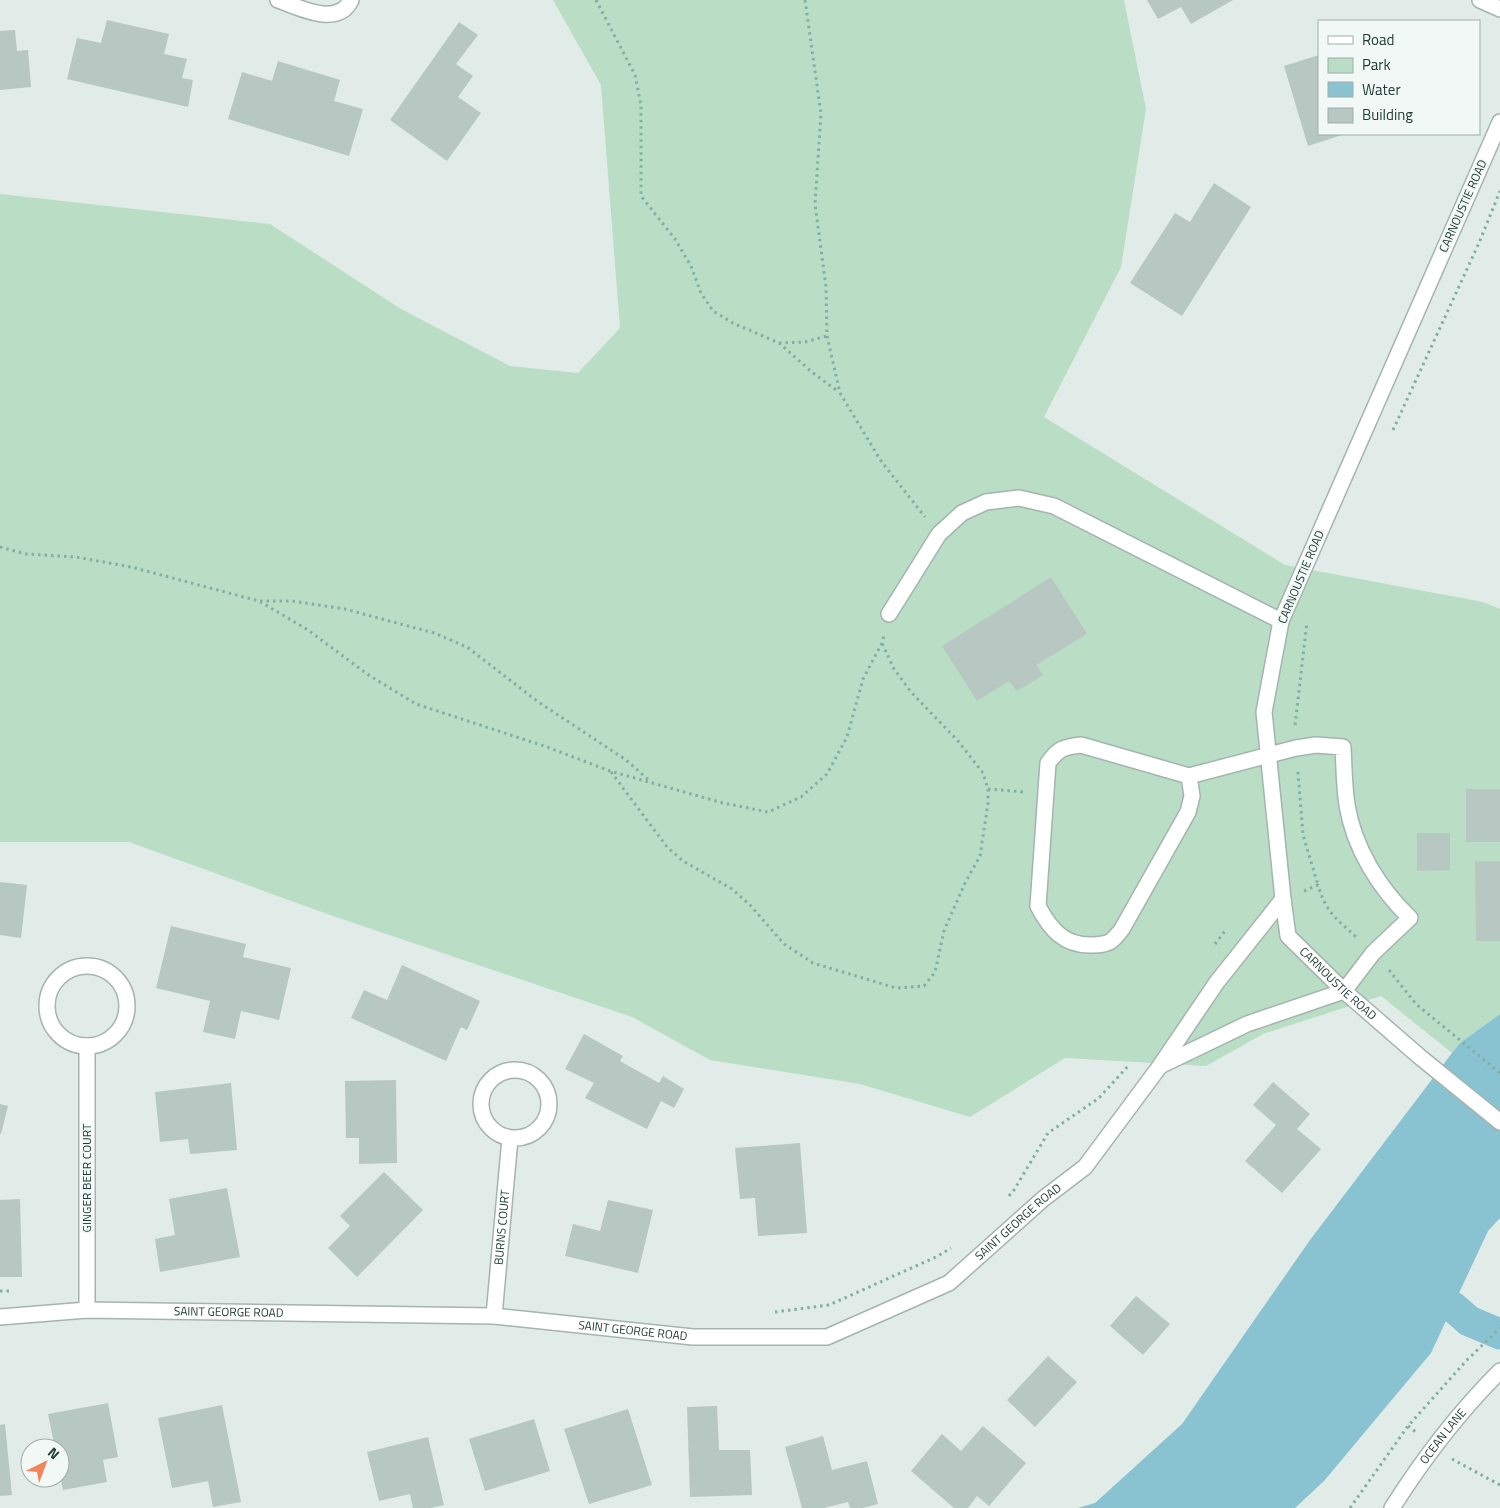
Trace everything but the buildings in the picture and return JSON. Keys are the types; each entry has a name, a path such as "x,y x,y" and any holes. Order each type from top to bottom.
{"street":[{"path":"278,0 314,13 332,15 348,6 351,0"},
{"path":"1480,0 1500,9"},
{"name":"CARNOUSTIE ROAD","path":"1500,122 1281,621 1264,712 1267,757 1288,936 1344,990 1420,1057 1500,1122"},
{"path":"889,614 939,534 962,513 986,502 1018,498 1054,506 1281,621"},
{"path":"1189,776 1192,796 1188,812 1122,929 1111,941 1096,945 1079,945 1065,939 1045,921 1038,906 1048,764 1055,752 1066,747 1081,745 1189,776 1316,744 1343,746 1347,805 1358,844 1373,873 1392,901 1410,918 1373,953 1344,990"},
{"name":"SAINT GEORGE ROAD","path":"0,1317 87,1310 494,1316 692,1337 827,1336 949,1283 1043,1199 1085,1167 1160,1066 1217,982 1283,899"},
{"path":"86,966 102,969 115,978 124,991 127,1006 124,1022 115,1035 102,1044 87,1046 72,1043 58,1035 50,1022 46,1007 49,991 58,978 71,969 86,966"},
{"name":"SAINT GEORGE ROAD","path":"1160,1066 1247,1024 1344,990"},
{"name":"GINGER BEER COURT","path":"87,1046 87,1310"},
{"path":"506,1070 519,1070 532,1074 542,1083 548,1095 549,1109 545,1122 536,1132 524,1138 510,1138 497,1134 487,1125 481,1112 480,1099 484,1086 494,1076 506,1070"},
{"name":"BURNS COURT","path":"494,1316 510,1138"},
{"name":"OCEAN LANE","path":"1392,1508 1421,1464 1498,1373"}],"path":[{"path":"596,0 635,75 641,105 641,196 675,239 691,266 701,293 713,311 733,324 779,343 840,393"},
{"path":"805,0 821,114 815,204 826,287 827,336 840,393 881,461 939,534"},
{"path":"1392,431 1479,243 1500,191"},
{"path":"779,343 805,342 827,336"},
{"path":"0,547 26,554 76,556 131,567 259,600 292,601 345,608 434,632 466,647 537,701 626,760 650,782"},
{"path":"259,600 308,630 367,674 416,704 548,747 610,771 723,803 768,812 801,797 827,774 847,737 863,679 882,643 889,614"},
{"path":"1308,618 1295,719 1296,748 1303,835 1322,899 1331,914 1373,953 1416,1004 1500,1073"},
{"path":"610,771 667,847 683,861 732,889 750,905 784,944 813,963 896,988 924,986 935,972 944,931 965,883 980,856 988,803 988,789 983,773 963,748 910,692 894,669 882,643"},
{"path":"988,789 1045,794"},
{"path":"1283,899 1318,885"},
{"path":"1215,945 1231,925"},
{"path":"1008,1197 1048,1133 1099,1098 1130,1064"},
{"path":"773,1312 829,1305 936,1257 953,1246"},
{"path":"1350,1508 1408,1426 1466,1361 1500,1328"}],"green space":[{"path":"553,0 1124,0 1146,109 1121,267 1044,417 1285,565 1483,602 1500,609 1500,1014 1460,1043 1452,1053 1381,996 1263,1034 1206,1066 1065,1058 970,1117 860,1084 710,1060 632,1017 330,915 129,842 0,842 0,194 270,224 401,309 510,366 578,373 620,328 601,85"}],"water":[{"path":"1500,1014 1500,1218 1488,1231 1431,1353 1324,1481 1295,1508 1078,1508 1095,1503 1182,1424 1310,1240 1452,1053 1460,1043"}],"waterway":[{"path":"1453,1307 1469,1321 1500,1334"}]}
